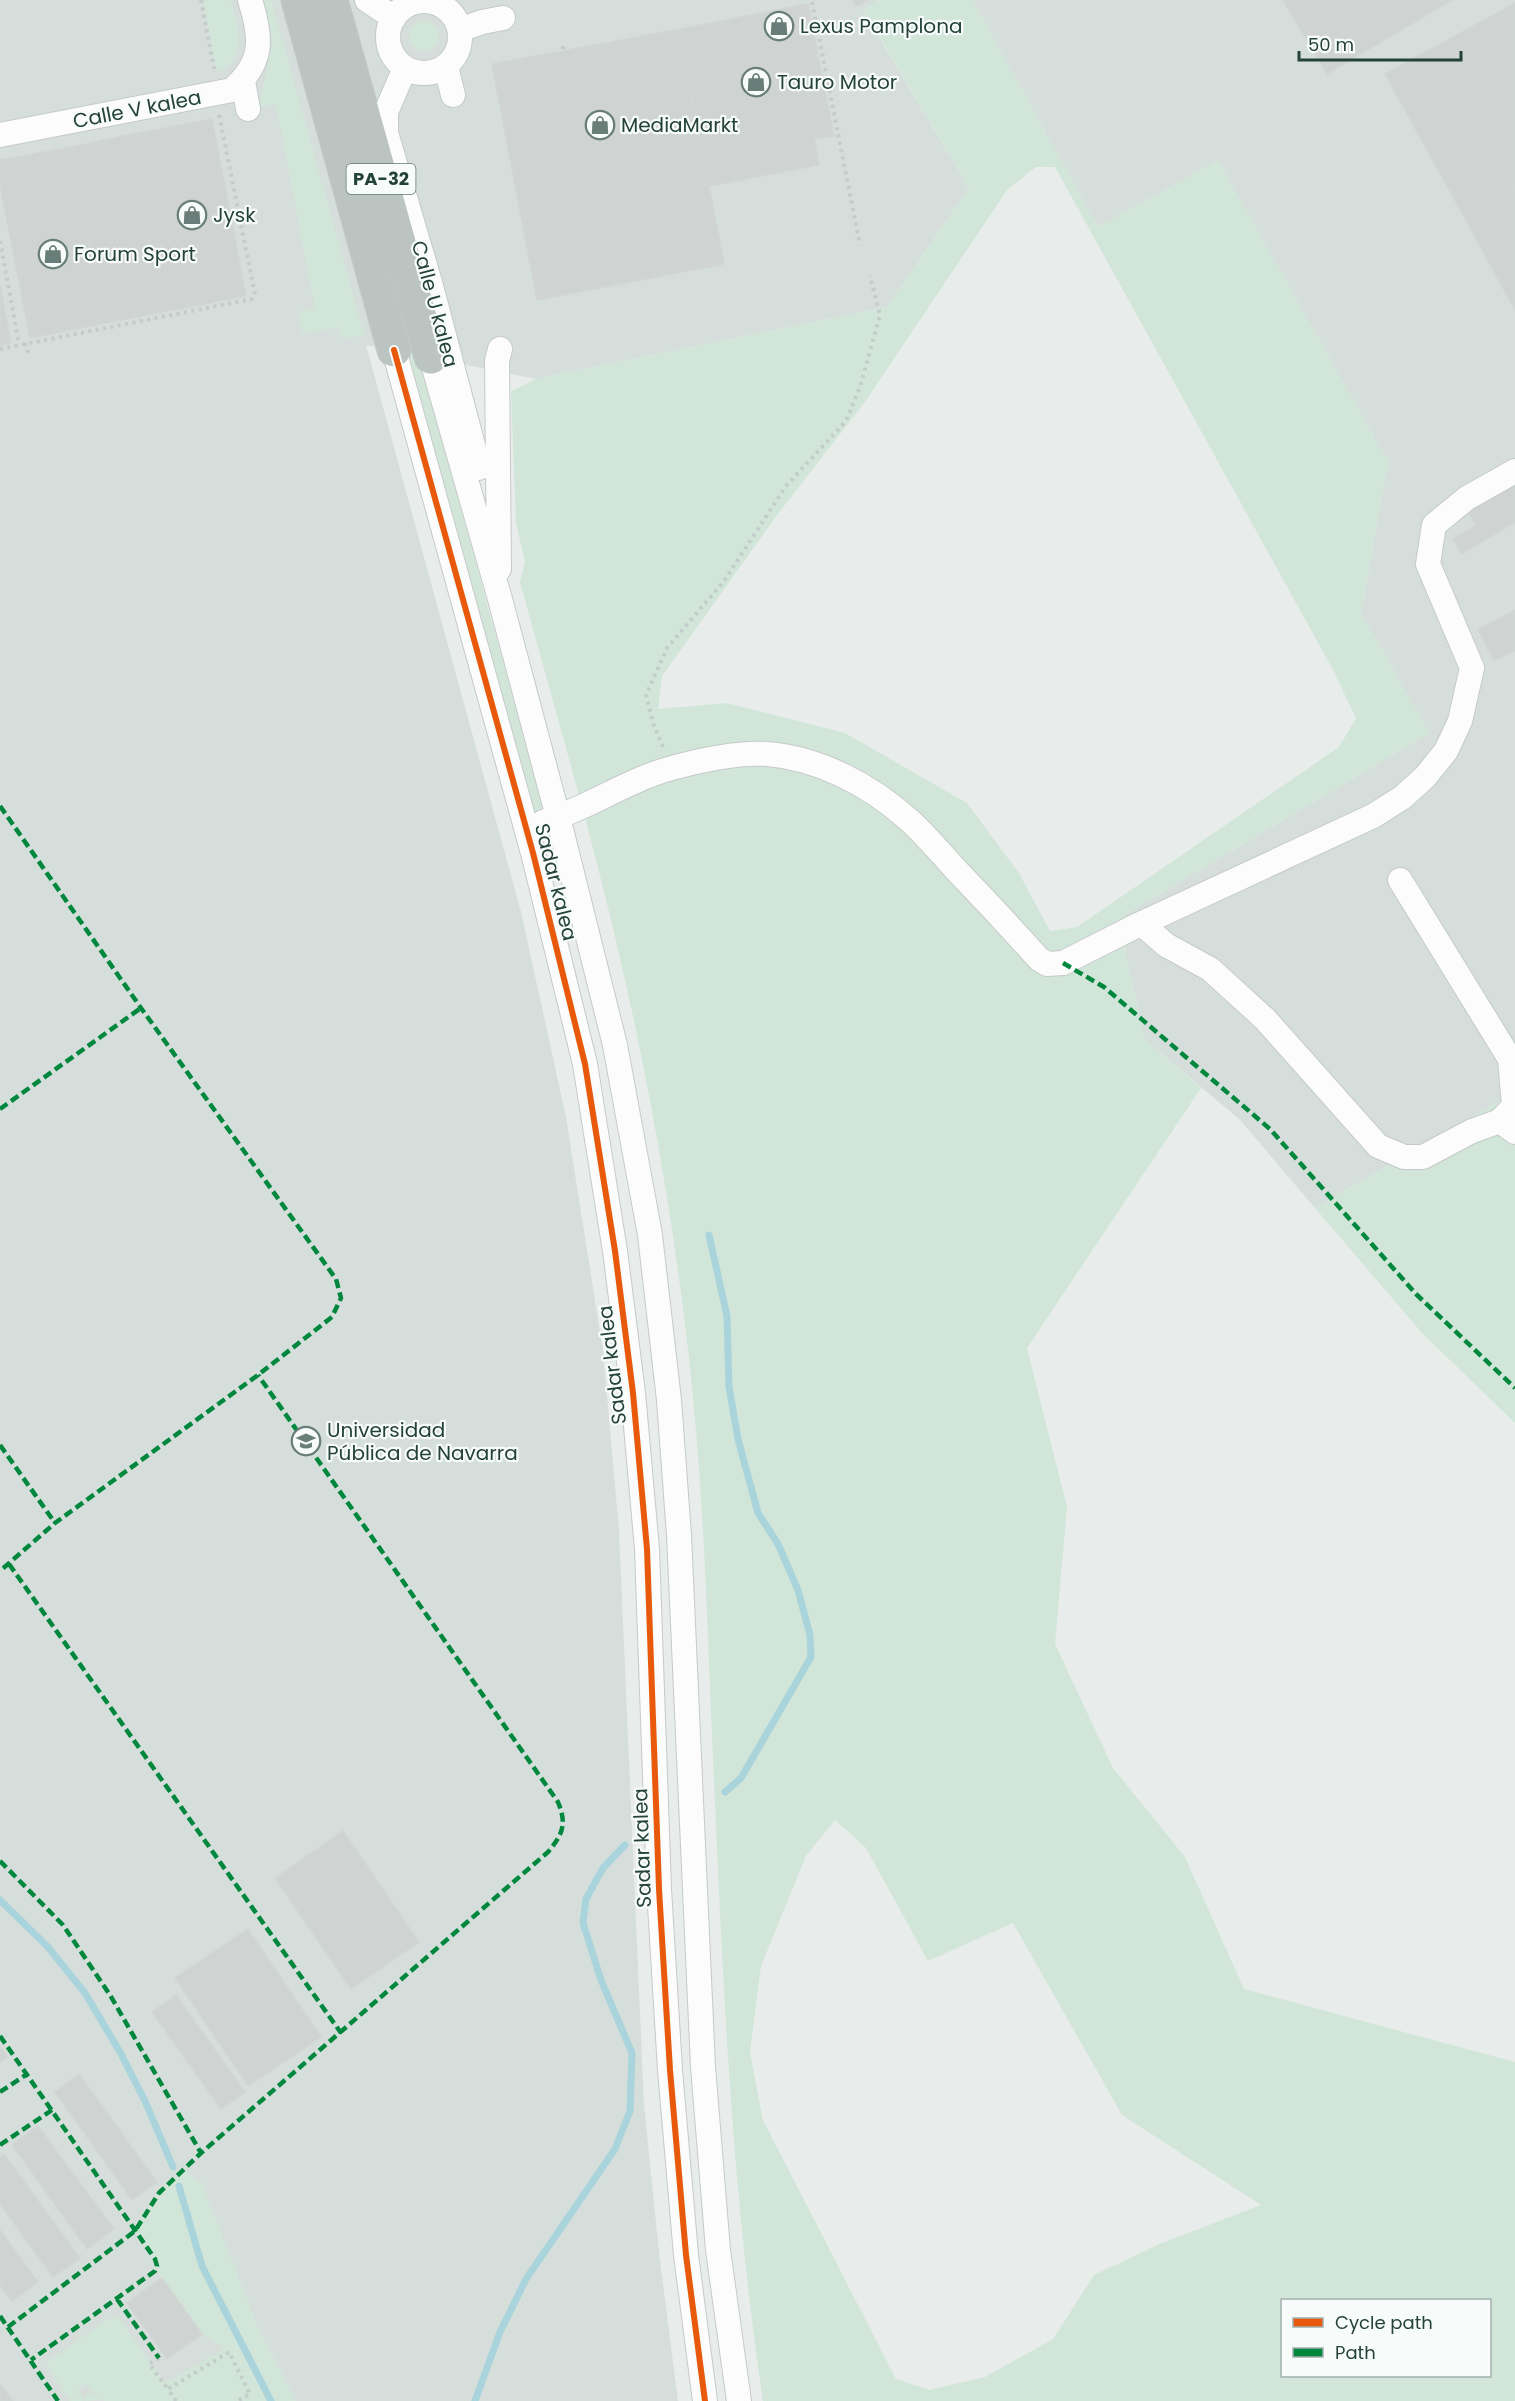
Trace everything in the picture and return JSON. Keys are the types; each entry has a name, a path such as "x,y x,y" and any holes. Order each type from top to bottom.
{"highway":[{"name":"PA-32","path":"298,0 394,350"},
{"name":"PA-32","path":"331,0 431,357"}],"street":[{"path":"248,109 243,81 256,60 258,43 256,21 250,0"},
{"path":"367,0 405,7 429,1 441,2 456,19 460,30 458,50 446,67 433,73 418,73 405,68 396,60 390,49 388,38 405,7"},
{"path":"460,30 503,18"},
{"path":"446,67 453,95"},
{"name":"Calle U kalea","path":"405,68 386,112 386,133 431,286 499,543"},
{"name":"Calle V kalea","path":"0,135 232,90 243,81"},
{"name":"Calle U kalea","path":"500,349 496,361 500,599"},
{"name":"Sadar kalea","path":"394,350 526,827 585,1064 615,1251 633,1393 647,1549 659,1889 670,2070 686,2255 705,2401"},
{"name":"Sadar kalea","path":"431,357 500,599 615,1045 650,1235 668,1388 680,1535 703,2067 718,2250 739,2401"},
{"path":"526,827 558,817 614,790 670,768 719,758 766,754 830,769 864,786 909,820 1040,959 1047,964 1063,963 1373,816 1403,797 1425,777 1446,751 1460,721 1472,668 1428,564 1434,525 1467,498 1515,471"},
{"path":"1142,924 1166,945 1210,969 1265,1019 1378,1146 1404,1157 1423,1157 1472,1131 1508,1126 1514,1106 1510,1059 1400,880"}],"path":[{"path":"201,0 216,76"},
{"path":"812,2 860,245"},
{"path":"0,348 252,299 255,295 221,116 217,112"},
{"path":"0,241 20,344"},
{"path":"670,768 653,723 646,695 667,648 724,581 786,486 846,421 860,387 880,315 870,276"},
{"path":"25,343 29,355"},
{"path":"168,2389 229,2352 250,2394 237,2401"},
{"path":"159,2358 149,2364 176,2401"}],"shaded area":[{"name":"Universidad Pública de Navarra","path":"0,0 879,0 863,10 969,188 887,307 536,379 366,345 521,912 566,1117 603,1351 619,1530 644,2105 659,2252 678,2401 0,2401"},
{"path":"972,0 1515,0 1515,1092 1315,1208 1240,1120 1145,1040 1126,956 1124,915 1429,733 1361,613 1388,462 1218,161 1098,227"}],"green space":[{"path":"203,0 230,0 238,30 239,40 234,59 217,72"},
{"path":"263,0 271,0 364,335 342,339 339,327 303,334 299,312 315,308 276,104 259,107 273,39"},
{"path":"312,0 321,0 544,811 534,814"},
{"path":"879,0 972,0 1098,227 1218,161 1388,462 1361,613 1429,733 1124,915 1126,956 1145,1040 1201,1088 1027,1348 1067,1507 1055,1644 1113,1768 1185,1857 1244,1989 1515,2062 1515,2401 763,2401 735,2153 720,1903 701,1500 694,1405 682,1302 666,1190 646,1078 622,967 588,829 520,582 525,562 516,523 511,391 536,379 887,307 969,188 863,9","holes":["1036,167 1055,167 1332,668 1356,718 1339,747 1077,927 1050,931 1019,873 967,803 845,733 727,703 658,709 662,676 777,515 865,402 1007,190","835,1820 866,1848 928,1961 1013,1923 1122,2115 1261,2205 1162,2243 1094,2275 1053,2339 985,2377 929,2390 896,2379 763,2120 750,2053 761,1966 806,1856"]},
{"path":"424,21 435,25 439,36 435,47 424,51 413,47 409,36 413,25"},
{"path":"1515,1092 1515,1423 1422,1333 1315,1208"},
{"path":"184,2170 202,2184 257,2325 296,2401 105,2401 103,2399 84,2401 86,2395 94,2394 85,2383 81,2389 75,2391 81,2395 83,2401 70,2401 47,2364 113,2316 120,2320 165,2383 225,2349 202,2334 162,2278 136,2230 158,2193"}],"building":[{"path":"852,0 868,0 856,6"},
{"path":"1283,0 1452,0 1327,74"},
{"path":"1515,3 1515,184 1462,213 1385,74"},
{"name":"Tauro Motor","path":"808,4 834,136 814,139 819,165 709,186 679,29"},
{"name":"MediaMarkt","path":"679,29 724,264 537,300 492,64"},
{"name":"Jysk","path":"212,119 246,296 173,310 138,133"},
{"path":"138,133 173,310 106,323 71,147"},
{"name":"Forum Sport","path":"71,147 106,323 30,338 0,185 0,160"},
{"path":"1515,184 1515,269 1498,279 1462,213"},
{"path":"1515,269 1515,310 1498,279"},
{"path":"0,285 11,343 0,345"},
{"path":"1515,477 1515,522 1462,554 1453,539 1476,525 1465,507"},
{"path":"1515,610 1515,651 1494,661 1478,629"},
{"path":"343,1831 419,1942 351,1989 275,1878"},
{"path":"248,1929 321,2037 248,2086 175,1978"},
{"path":"176,1995 245,2092 221,2109 152,2012"},
{"path":"0,2046 7,2057 0,2062"},
{"path":"79,2074 157,2182 132,2200 55,2092"},
{"path":"38,2126 114,2229 87,2249 12,2145"},
{"path":"4,2154 80,2258 53,2277 0,2204 0,2157"},
{"path":"0,2230 38,2282 12,2301 0,2285"},
{"path":"162,2278 202,2334 167,2359 127,2303"},
{"path":"0,2384 13,2401 0,2401"}],"waterway":[{"path":"709,1235 727,1316 729,1387 738,1439 758,1513 778,1544 798,1590 810,1635 811,1657 741,1778 725,1792"},
{"path":"475,2401 500,2332 526,2279 615,2149 630,2111 632,2053 601,1980 583,1923 586,1899 603,1868 625,1845"},
{"path":"0,1900 47,1946 85,1993 120,2052 145,2101 173,2167"},
{"path":"179,2186 202,2266 271,2401"}],"marked path":[{"path":"0,806 141,1008 336,1279 341,1298 332,1317 258,1375 55,1523 0,1571"},
{"path":"1063,963 1104,987 1270,1129 1416,1294 1515,1388"},
{"path":"0,1109 141,1008"},
{"path":"8,2327 135,2231 159,2193 201,2153 548,1852 562,1829 563,1823 558,1802 258,1375"},
{"path":"0,1445 55,1523"},
{"path":"9,1564 341,2033"},
{"path":"0,1861 63,1925 110,1995 201,2153"},
{"path":"0,2036 155,2259 157,2266 155,2271 31,2360"},
{"path":"0,2092 27,2074"},
{"path":"0,2145 52,2110"},
{"path":"117,2299 159,2358"},
{"path":"0,2316 58,2401"}],"cycle path":[{"path":"394,350 533,853 585,1064 615,1251 633,1393 647,1549 659,1889 670,2070 686,2255 705,2401"}],"place":[{"name":"Lexus Pamplona","path":"779,26"},
{"name":"Tauro Motor","path":"756,82"},
{"name":"MediaMarkt","path":"600,125"},
{"name":"Jysk","path":"192,215"},
{"name":"Forum Sport","path":"53,254"},
{"name":"Universidad Pública de Navarra","path":"306,1441"}]}
